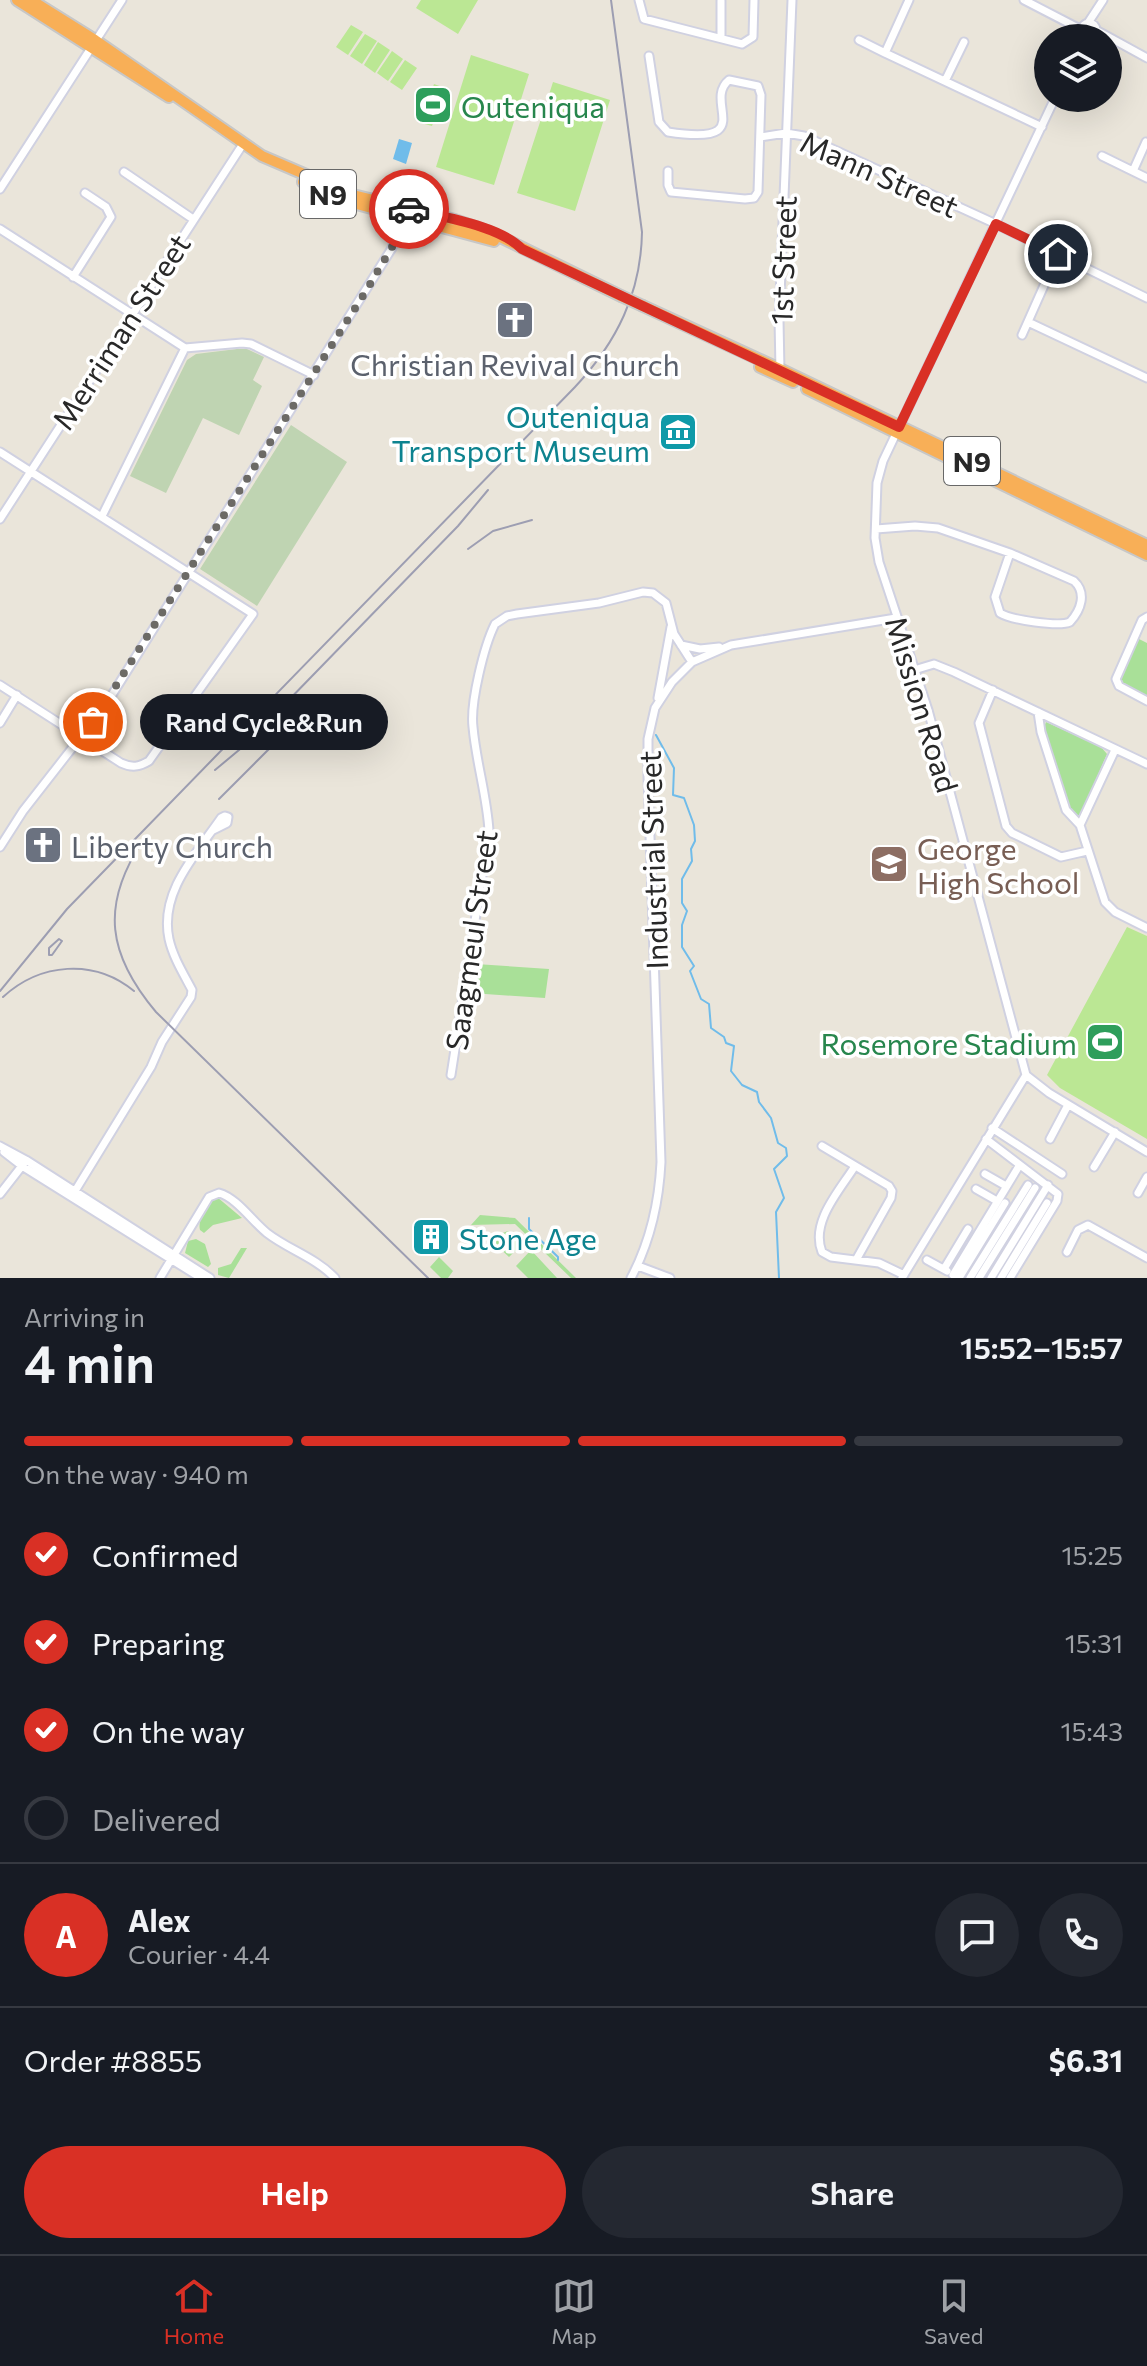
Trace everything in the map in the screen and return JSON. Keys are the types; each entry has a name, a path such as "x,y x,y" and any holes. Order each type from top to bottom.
{"highway":[{"name":"N9","path":"17,0 93,44"},
{"name":"N9","path":"31,0 145,84 195,111 262,156 350,194 522,249 712,339 1147,555"},
{"name":"N9","path":"897,430 1147,545"}],"street":[{"path":"0,189 122,0"},
{"path":"639,0 644,19 742,44 752,40 754,0"},
{"name":"1st Street","path":"779,372 792,0"},
{"path":"885,53 909,0"},
{"path":"1024,0 1074,24"},
{"path":"721,1 721,38"},
{"path":"1092,24 1101,4"},
{"path":"859,40 1042,127"},
{"path":"945,81 964,42"},
{"path":"1122,46 1147,58"},
{"path":"649,56 659,122 664,130 718,132 722,126 724,84 733,80 752,83 760,90 758,192 751,199 671,192 668,171"},
{"name":"Mission Road","path":"1026,1075 938,746 878,558 876,529 878,475 1049,112"},
{"path":"760,137 786,133"},
{"name":"Mann Street","path":"786,133 804,136 996,224 1147,298"},
{"path":"1133,171 1146,142"},
{"name":"Merriman Street","path":"0,519 243,144"},
{"path":"1102,156 1147,178"},
{"path":"124,172 193,219"},
{"path":"73,277 111,217 106,207 85,193"},
{"path":"0,847 23,811 105,706 392,248 402,211"},
{"path":"0,229 185,348 251,344 314,375"},
{"path":"1022,335 1058,254"},
{"path":"1028,322 1147,378"},
{"path":"102,516 185,348"},
{"path":"0,452 253,614 149,761 141,766 129,767 0,685"},
{"path":"876,529 938,528 1010,553 1078,584 1082,599 1070,622 1056,625 1013,619 1000,613 995,597 1010,553"},
{"name":"Saagmeul Street","path":"451,1075 489,831 472,718 495,624 507,616 599,603 643,592 653,593 663,599 671,624 692,662"},
{"path":"1147,617 1142,620 1116,679 1119,686 1147,701"},
{"name":"Industrial Street","path":"631,1278 638,1266 655,1212 661,1162 648,777 648,739 655,708 672,682 692,662 731,645 896,618"},
{"path":"655,708 671,624"},
{"path":"681,645 700,649 731,645"},
{"path":"914,670 934,664 1147,764"},
{"path":"993,690 979,723 1006,826 1012,833 1061,857 1087,851"},
{"path":"0,723 17,695"},
{"path":"1038,712 1041,732 1066,810 1080,825 1100,888 1110,907 1147,928"},
{"path":"1080,825 1115,750"},
{"path":"73,1193 151,1067 162,1042 192,993 169,941 168,919 178,880 213,830"},
{"path":"855,1166 821,1220 819,1237 826,1255 879,1263 903,1277 1026,1075 1068,1105 1147,1152"},
{"path":"1050,1139 1068,1105"},
{"path":"992,1128 1062,1174"},
{"path":"1094,1167 1115,1132"},
{"path":"986,1139 1057,1191 1059,1197 1032,1222"},
{"path":"822,1146 889,1186 892,1194 856,1260"},
{"path":"0,1147 210,1278"},
{"path":"0,1194 24,1163"},
{"path":"952,1275 1001,1202 1006,1186 1019,1166"},
{"path":"985,1174 1006,1186"},
{"path":"1138,1193 1147,1177"},
{"path":"985,1194 994,1179"},
{"path":"1010,1278 1048,1185"},
{"path":"979,1278 1032,1186"},
{"path":"976,1189 1001,1202"},
{"path":"160,1278 209,1197 223,1193 271,1236 311,1258 335,1278"},
{"path":"1032,1222 1047,1203"},
{"path":"1019,1206 1032,1222"},
{"path":"988,1222 1023,1242"},
{"path":"952,1275 988,1222"},
{"path":"1067,1252 1078,1230 1088,1225 1147,1258"},
{"path":"952,1275 960,1243 968,1229"},
{"path":"970,1278 1004,1231"},
{"path":"991,1278 1023,1242"},
{"path":"1001,1278 1023,1242"},
{"path":"960,1243 969,1249"},
{"path":"174,1257 201,1278"},
{"path":"927,1260 952,1275"},
{"path":"638,1266 670,1278"}],"green space":[{"path":"421,0 478,0 458,34 416,8"},
{"path":"351,25 363,32 348,55 336,47"},
{"path":"365,34 377,41 362,64 350,56"},
{"path":"378,42 390,50 375,73 364,65"},
{"path":"392,51 403,59 388,81 377,73"},
{"path":"471,55 529,74 494,185 436,167"},
{"path":"405,60 417,68 402,90 390,82"},
{"path":"553,82 610,100 575,211 517,193"},
{"name":"Outeniqua","path":"434,84 445,88 432,126 421,123"},
{"path":"247,349 264,357 253,380 262,386 239,435 203,418 166,493 130,476 187,360 196,354"},
{"path":"291,425 347,462 257,606 200,569"},
{"path":"1137,638 1147,643 1147,698 1122,686 1118,678"},
{"path":"1046,722 1101,747 1107,754 1077,817 1069,809 1043,730"},
{"name":"Rosemore Stadium","path":"1127,927 1147,936 1147,1139 1060,1088 1047,1075"},
{"path":"476,964 549,969 545,998 471,993"},
{"path":"217,1197 242,1218 213,1225 204,1233 200,1230 202,1216"},
{"path":"480,1215 515,1218 576,1278 571,1278 515,1224 471,1225"},
{"path":"508,1231 524,1242 509,1257 493,1242"},
{"path":"196,1239 205,1244 211,1264 208,1267 185,1253 188,1241"},
{"path":"241,1248 247,1248 229,1278 218,1275 218,1268 231,1264"},
{"path":"531,1250 557,1278 528,1278 516,1266"},
{"path":"439,1257 453,1271 448,1278 441,1278 430,1267"}],"water":[{"name":"Outeniqua","path":"399,139 412,143 406,164 393,159"}],"waterway":[{"path":"656,735 674,768 673,795 684,798 694,825 692,861 682,879 682,903 687,911 682,925 682,947 694,966 690,971 701,999 709,1004 711,1028 724,1037 726,1043 734,1046 731,1071 742,1085 757,1092 759,1102 771,1118 778,1143 786,1148 787,1156 774,1169 784,1198 776,1212 779,1278"},
{"path":"529,1218 529,1229 558,1260"}],"railway":[{"path":"0,991 67,909 575,387 603,352 624,316 631,296 641,254 642,232 611,0"},
{"path":"215,770 245,745 458,526 488,490"},
{"path":"468,549 493,531 532,520"},
{"path":"219,799 277,741"},
{"path":"142,842 129,865 115,909 119,950 140,991 156,1012 428,1278"},
{"path":"59,939 62,941 49,955 49,948 59,939"},
{"path":"3,997 33,977 67,969 102,973 134,991"}],"way so far":[{"path":"93,722 366,291 392,247 403,207 409,209"}],"place":[{"name":"Outeniqua","path":"433,105"},
{"name":"Christian Revival Church","path":"515,320"},
{"name":"Outeniqua Transport Museum","path":"678,432"},
{"name":"Rand Cycle&Run","path":"93,722"},
{"name":"Liberty Church","path":"43,845"},
{"name":"George High School","path":"889,864"},
{"name":"Rosemore Stadium","path":"1105,1042"},
{"name":"Stone Age","path":"431,1237"}],"route":[{"path":"409,209 468,224 505,238 522,249 899,427 996,224 1058,254"}]}
